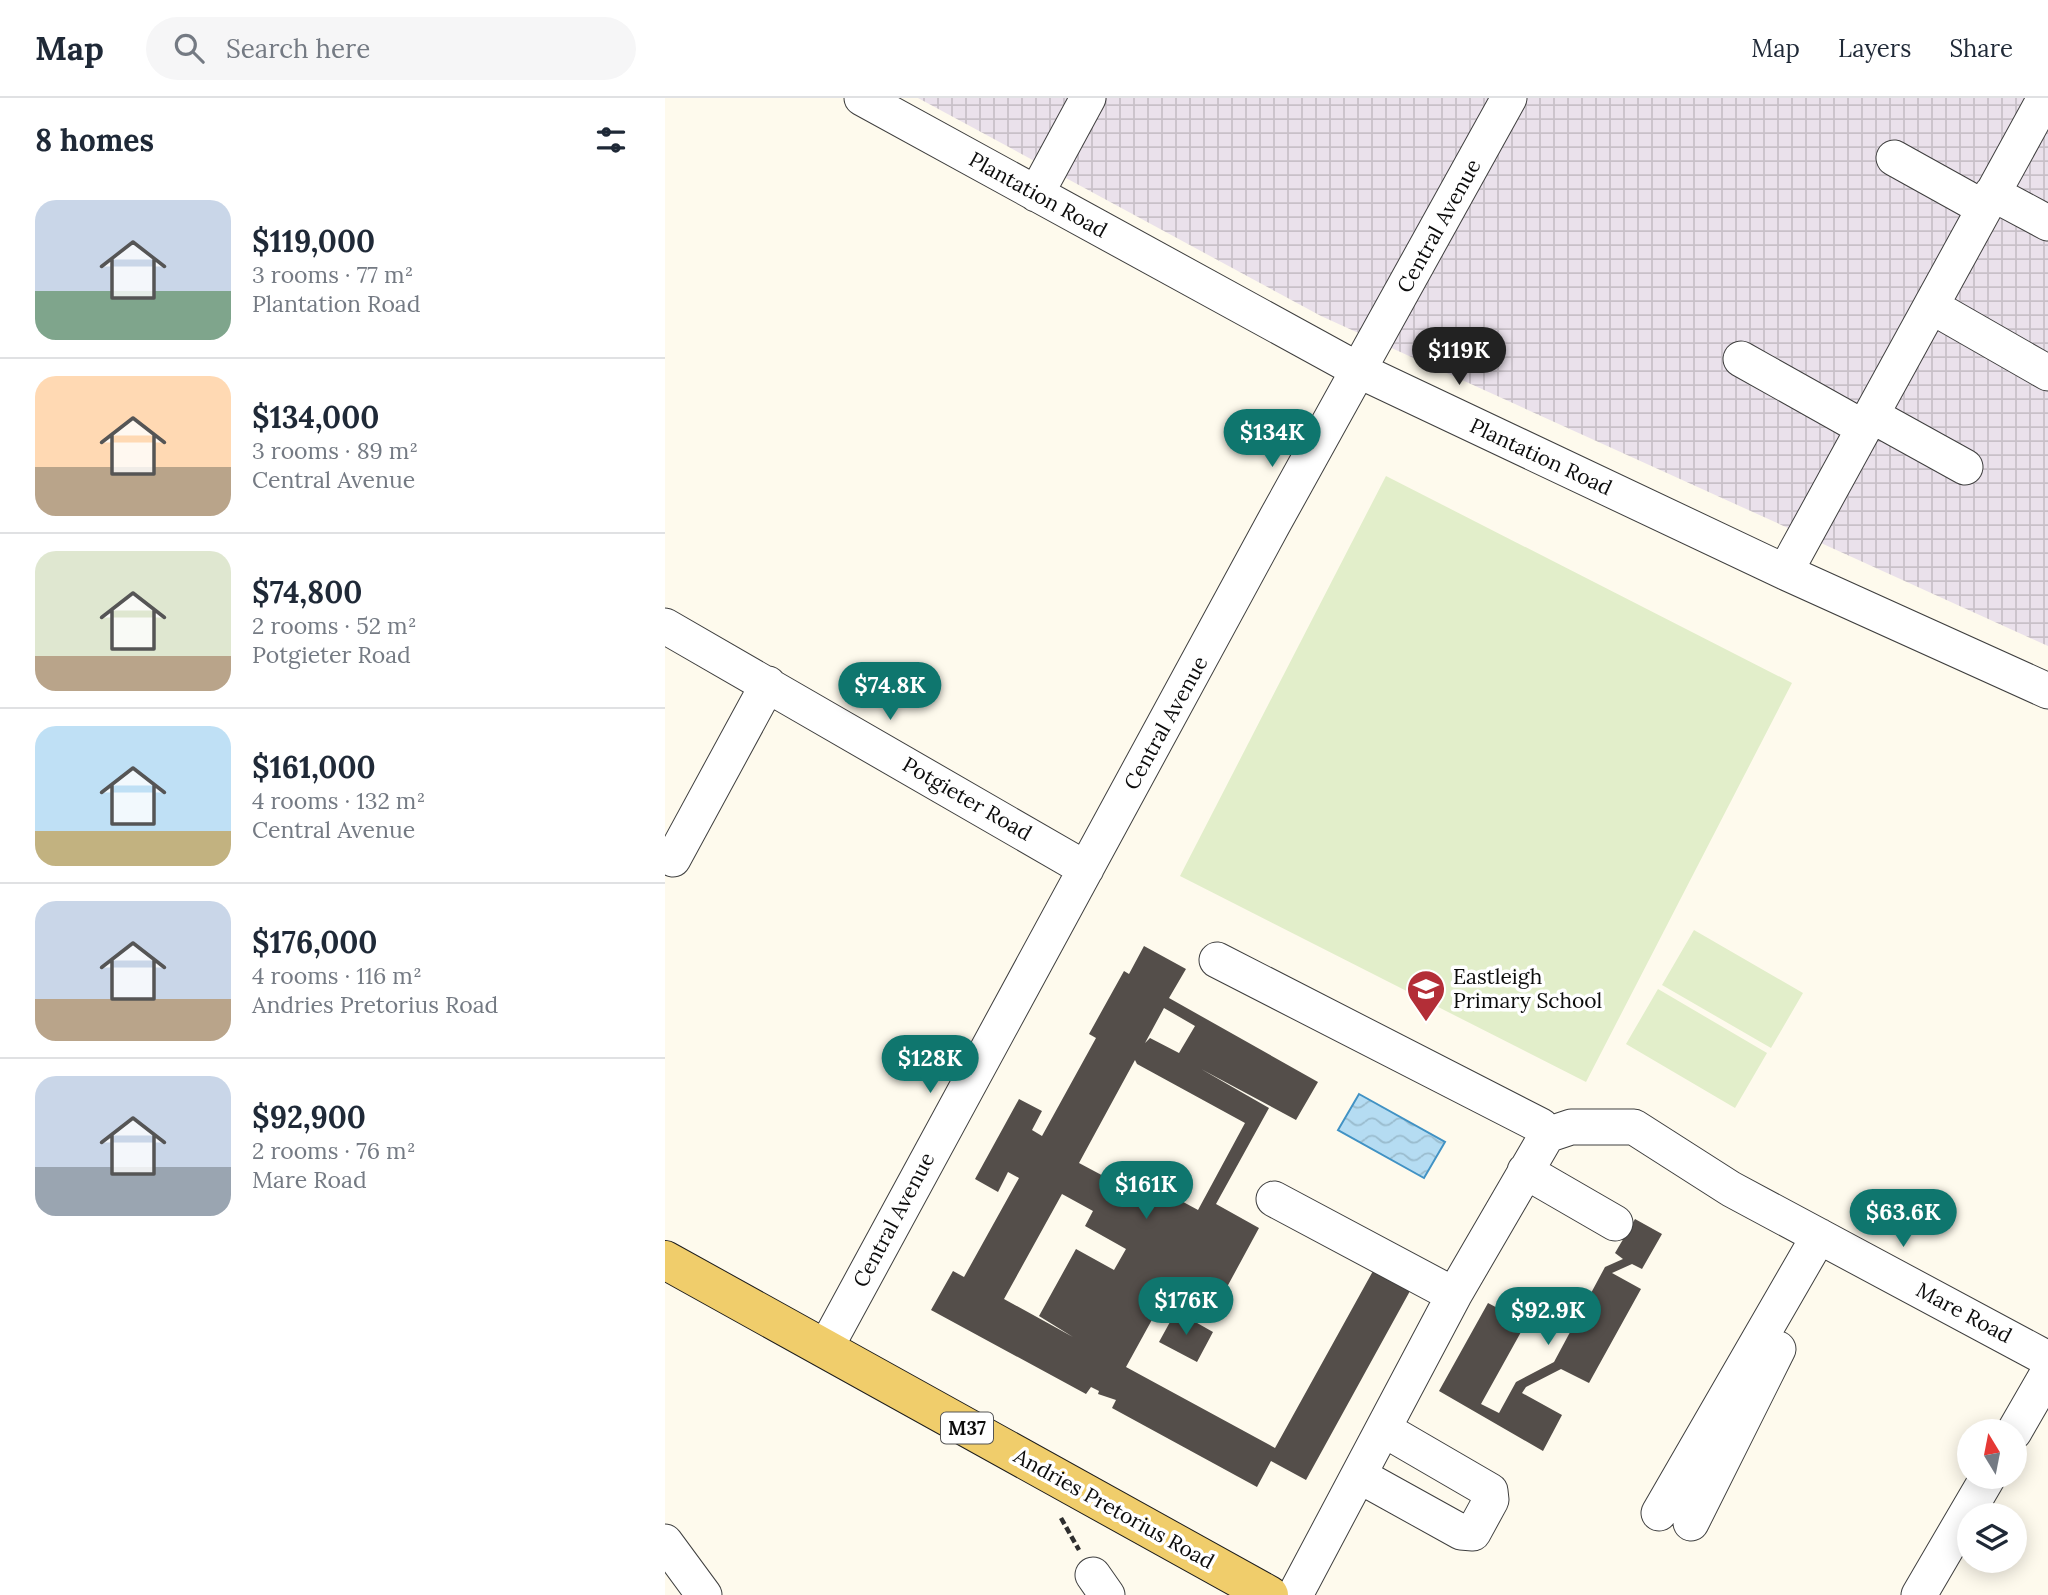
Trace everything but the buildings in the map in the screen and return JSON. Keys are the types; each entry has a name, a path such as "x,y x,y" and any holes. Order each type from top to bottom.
{"main road":[{"name":"Andries Pretorius Road","path":"665,1260 1269,1595"}],"street":[{"path":"1036,194 1088,98"},
{"name":"Central Avenue","path":"825,1349 1509,98"},
{"path":"1785,572 2045,98"},
{"name":"Plantation Road","path":"866,99 1360,371 1785,572 2048,691"},
{"path":"1894,158 1988,200 2048,223"},
{"path":"1931,306 2048,373"},
{"path":"1741,359 1965,467"},
{"name":"Potgieter Road","path":"665,626 1086,869"},
{"path":"673,859 678,819 768,684"},
{"path":"1217,961 1541,1126 1547,1135 1454,1296 1295,1595"},
{"name":"Mare Road","path":"1547,1135 1571,1127 1634,1127 1731,1189 2048,1359"},
{"path":"1525,1171 1615,1223"},
{"path":"1274,1199 1454,1296"},
{"path":"1675,1518 1825,1239"},
{"path":"2021,1419 2048,1373"},
{"path":"1360,1476 1461,1532 1473,1533 1491,1500 1490,1491 1385,1430"},
{"path":"1919,1595 1981,1489"},
{"path":"665,1542 704,1595"}],"shaded area":[{"path":"918,98 2048,98 2048,646 1321,316"}],"green space":[{"path":"1386,476 1792,683 1586,1082 1180,876"},
{"path":"1694,930 1803,993 1771,1048 1662,985"},
{"path":"1658,989 1767,1053 1735,1108 1626,1044"}],"water":[{"path":"1359,1094 1445,1142 1424,1178 1338,1130"}],"place":[{"name":"Eastleigh Primary School","path":"1426,1023"}]}
